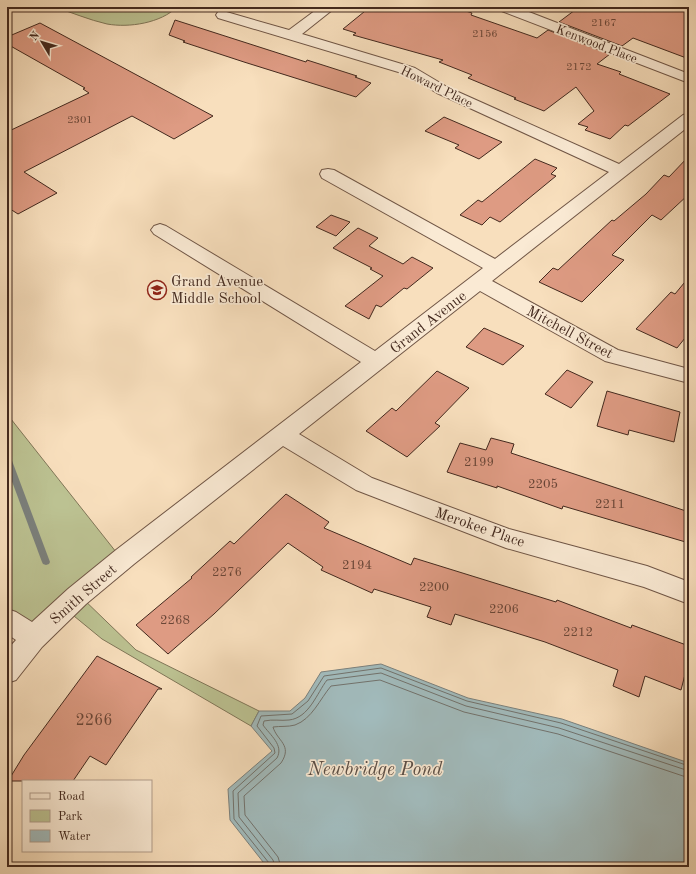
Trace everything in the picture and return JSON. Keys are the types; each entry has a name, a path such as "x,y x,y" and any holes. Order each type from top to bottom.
{"street":[{"path":"291,36 329,7"},
{"name":"Kenwood Place","path":"504,7 689,79"},
{"name":"Howard Place","path":"223,15 410,71 442,90 621,171"},
{"name":"Grand Avenue","path":"167,526 621,171 684,128"},
{"path":"328,174 497,268"},
{"path":"160,230 377,362"},
{"name":"Mitchell Street","path":"479,282 612,356 689,376"},
{"name":"Merokee Place","path":"283,435 364,484 506,538 647,577 689,593"},
{"name":"Smith Street","path":"7,671 34,638 68,604 125,557 167,526"},
{"path":"7,620 34,638"}],"green space":[{"path":"54,7 177,7 162,17 144,23 135,25 116,25 100,22"},
{"path":"7,414 120,557 78,594 136,650 259,711 251,726 102,639 63,607 34,633 7,616"}],"water":[{"name":"Newbridge Pond","path":"381,664 468,698 562,719 689,763 689,867 267,867 230,820 228,789 272,751 251,726 259,711 290,711 305,698 321,672"}],"building":[{"path":"370,7 453,7 472,13 471,15 537,38 548,30 610,54 597,64 621,72 619,74 670,94 628,126 625,125 610,139 585,130 588,127 578,124 594,111 576,87 544,111 468,78 472,75 439,62 443,60 353,35 356,33 343,29"},
{"path":"579,7 689,7 689,59 633,38 622,46 559,22"},
{"path":"175,20 306,62 307,60 357,76 355,77 371,83 356,97 244,62 183,42 185,41 169,35"},
{"path":"40,23 213,116 174,139 132,116 24,172 57,193 18,214 7,207 7,132 89,93 83,89 85,88 7,44 7,37"},
{"path":"444,117 502,142 479,159 455,148 459,145 425,131"},
{"path":"689,156 689,194 661,220 652,215 612,255 624,260 582,302 539,282 553,268 558,270 612,220 614,221 646,194 664,175 669,177"},
{"path":"535,159 557,168 551,174 556,176 500,222 490,217 482,225 460,215 478,200 482,202"},
{"path":"331,215 350,222 336,236 316,227"},
{"path":"358,228 378,238 369,246 403,264 412,257 433,268 407,289 404,288 381,307 376,305 369,319 345,306 383,276 370,269 372,268 333,248"},
{"path":"689,277 689,333 677,348 636,329 671,292 675,294"},
{"path":"484,328 524,346 503,365 466,347"},
{"path":"567,370 593,382 571,408 545,394"},
{"path":"437,371 469,388 435,423 440,426 407,457 366,431 392,408 396,411"},
{"path":"607,391 680,412 674,442 629,430 628,435 597,426"},
{"path":"491,438 514,444 511,453 689,512 689,543 563,506 562,509 497,486 497,488 447,472 460,443 486,450"},
{"path":"286,494 329,522 324,528 411,565 414,558 556,602 557,600 631,628 632,625 689,646 689,659 681,690 645,676 639,697 613,686 618,670 545,642 455,614 451,625 427,617 431,607 374,589 372,593 321,570 323,567 288,543 214,614 168,654 136,625 192,578 191,577 230,541 234,544"},
{"path":"97,656 162,689 158,689 106,765 90,756 74,780 8,781 24,755"}],"waterway":[{"path":"7,458 46,562"}],"place":[{"name":"Grand Avenue Middle School","path":"157,290"}]}
